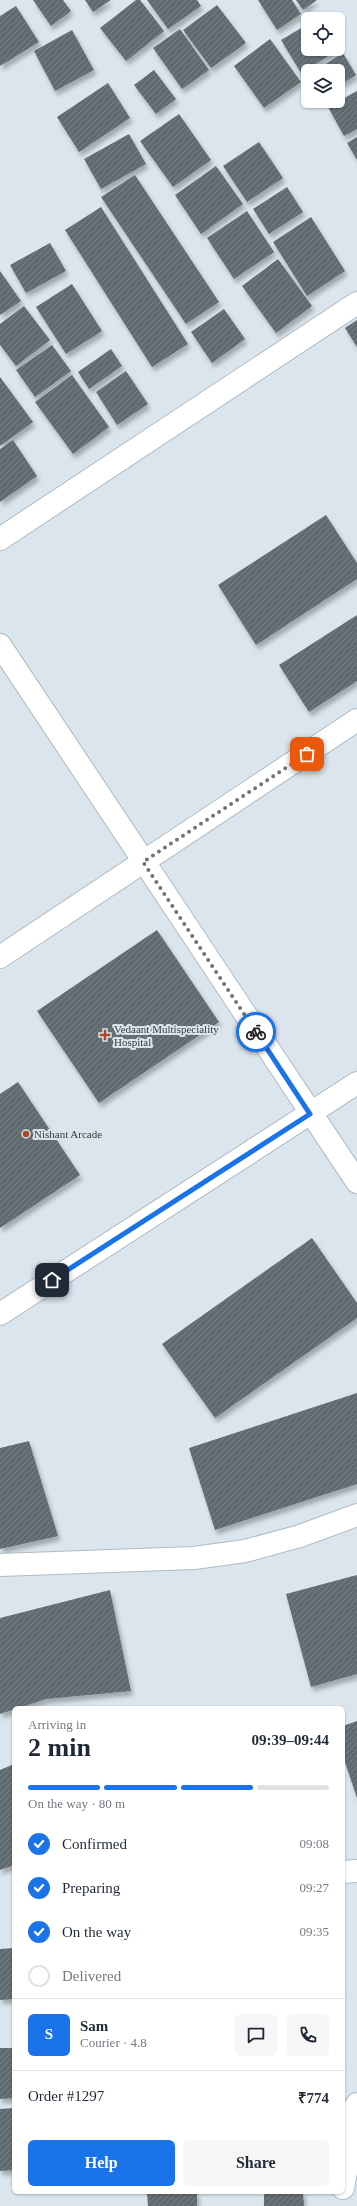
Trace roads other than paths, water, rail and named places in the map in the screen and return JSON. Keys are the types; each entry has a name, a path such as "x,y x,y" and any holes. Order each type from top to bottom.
{"street":[{"path":"0,539 357,303"},
{"path":"0,645 310,1114 357,1182"},
{"path":"0,958 357,720"},
{"path":"0,1314 357,1083"},
{"path":"0,1565 194,1558 245,1551 300,1536 357,1515"},
{"path":"345,1872 357,1871"},
{"path":"345,2177 350,2151 351,2115 357,2104"}],"place":[{"name":"Vedaant Multispeciality Hospital","path":"105,1035"},
{"name":"Nishant Arcade","path":"26,1134"}]}
